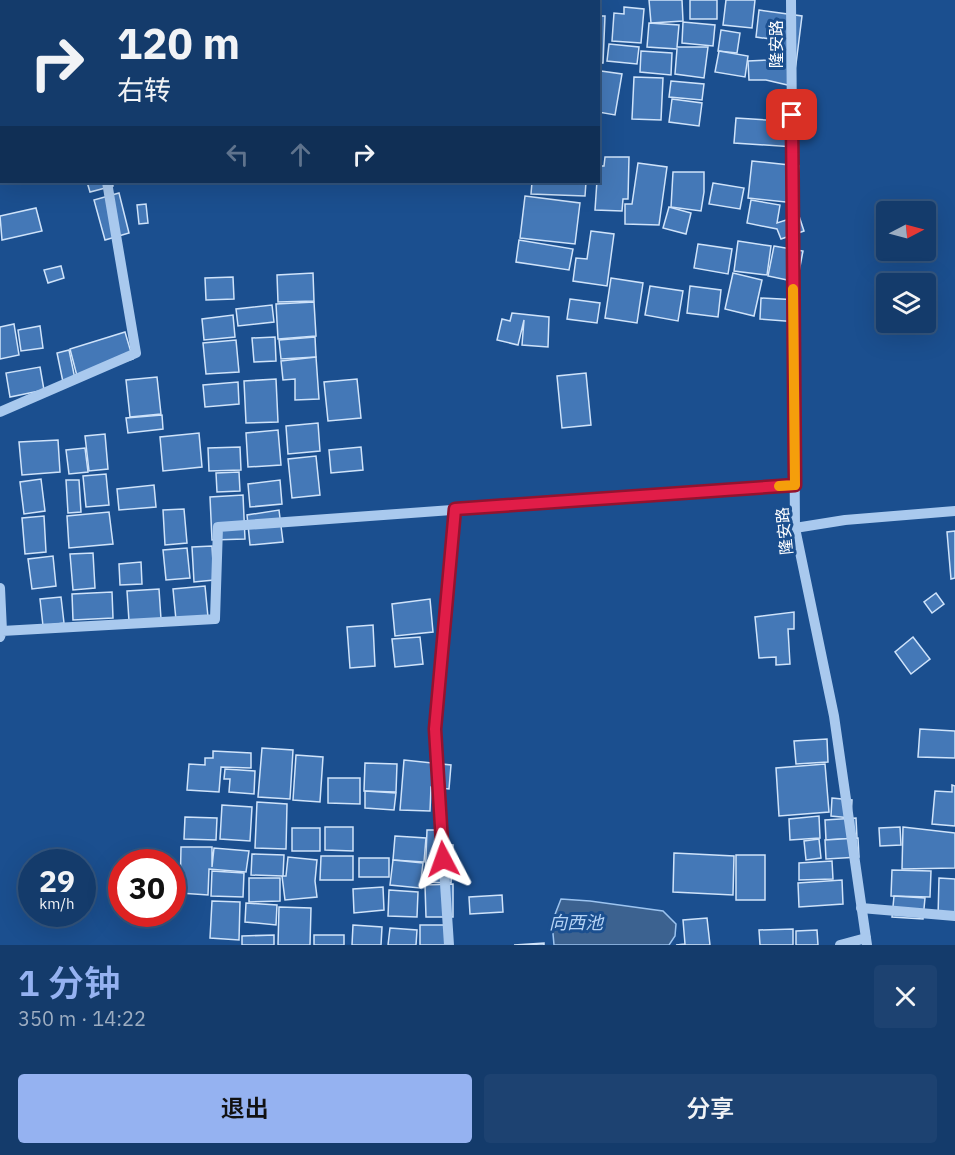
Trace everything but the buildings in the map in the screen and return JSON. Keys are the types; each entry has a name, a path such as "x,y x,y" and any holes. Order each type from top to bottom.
{"street":[{"name":"隆安路","path":"791,0 795,528 834,716 866,942"},
{"path":"0,412 136,353 106,183"},
{"path":"0,588 1,634 215,619 218,526 795,485"},
{"path":"449,945 435,729 455,509"},
{"path":"795,528 845,520 955,512"},
{"path":"861,908 955,916"},
{"path":"840,945 866,942"}],"water":[{"name":"向西池","path":"561,899 663,911 676,924 675,936 669,945 554,945 552,922"}],"slow traffic":[{"path":"779,486 795,485 793,289"}],"route":[{"path":"443,859 435,729 455,509 795,485 792,115"}]}
